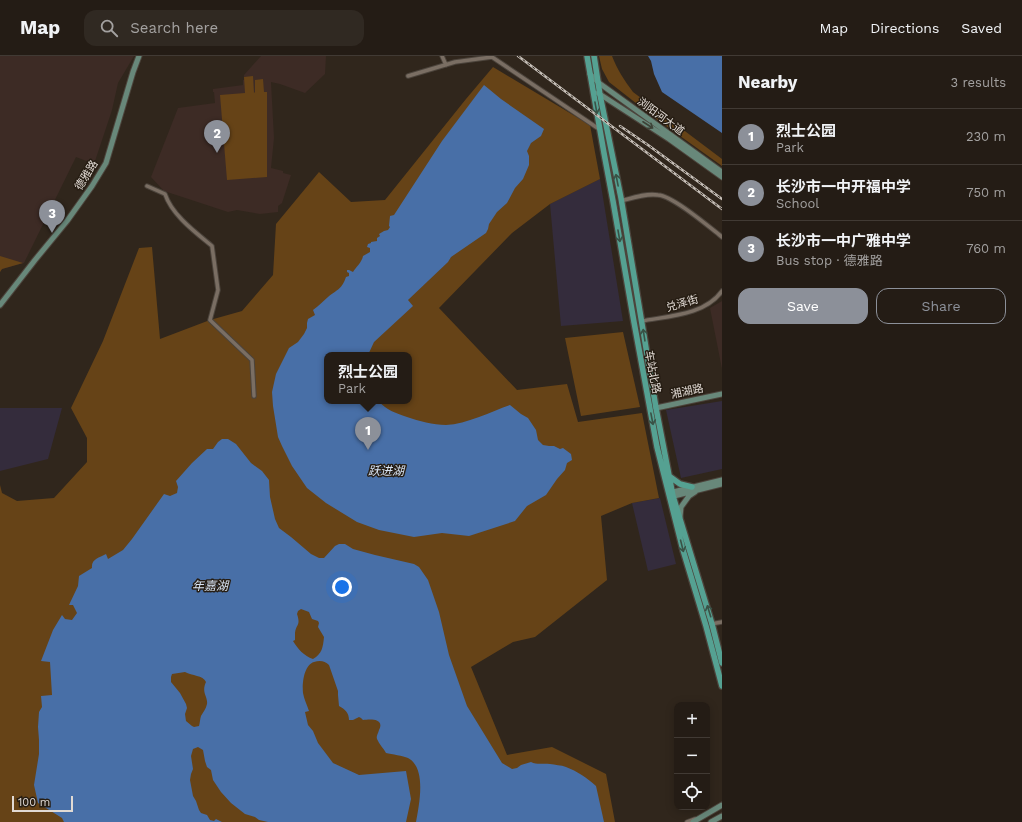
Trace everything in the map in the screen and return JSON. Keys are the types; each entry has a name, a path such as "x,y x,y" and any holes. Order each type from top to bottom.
{"main road":[{"name":"车站北路","path":"587,56 654,431 671,494 683,550 722,686"},
{"name":"车站北路","path":"594,56 600,95 621,201 671,494 680,517 722,663"},
{"path":"669,476 680,484 695,488"}],"street":[{"name":"德雅路","path":"0,300 32,258 65,220 90,185 104,161 130,72 138,56"},
{"name":"德雅路","path":"0,305 67,221 92,186 106,163 138,56"},
{"path":"442,56 446,65"},
{"path":"408,76 455,62 492,57 600,129"},
{"name":"浏阳河大道","path":"590,74 599,83 722,172"},
{"name":"浏阳河大道","path":"592,88 600,95 669,139 722,177"},
{"path":"147,186 166,194 167,200 184,223 212,246 218,290 210,320 252,360 254,396"},
{"path":"621,201 639,196 658,194 674,201 722,237"},
{"name":"兑泽街","path":"642,321 685,313 706,306 722,291"},
{"name":"湘湖路","path":"656,408 722,394"},
{"path":"671,494 722,480"},
{"path":"680,517 681,507 695,488 722,484"},
{"path":"706,626 722,622"},
{"path":"687,822 722,806"},
{"path":"693,822 712,811"},
{"path":"711,822 722,816"}],"shaded area":[{"path":"0,56 134,56 118,83 112,110 94,164 76,157 24,263 2,269 0,272"},
{"path":"261,56 326,56 325,74 305,93 271,82 274,138 271,168 291,175 282,203 278,206 278,212 260,214 237,210 228,212 164,191 151,177 178,108 215,103 213,89 243,85 244,75"},
{"path":"599,56 612,56 621,74 633,92 722,159 722,166 655,118 609,82 602,69"},
{"path":"493,67 590,125 600,179 550,204 512,233 439,308 517,390 567,384 578,422 642,413 659,498 632,503 601,516 607,580 535,637 513,642 471,667 507,755 552,747 606,774 615,822 0,822 0,485 2,493 17,501 54,498 87,462 87,438 71,408 103,341 139,248 152,247 160,339 210,320 242,311 273,275 276,224 319,172 351,202 385,200"},
{"path":"253,76 254,93 255,80 263,79 264,92 267,92 267,177 227,180 220,95 245,93 244,77"},
{"path":"600,179 623,321 561,326 550,204"},
{"path":"0,256 23,263 2,269 0,272"},
{"path":"722,301 722,369 710,308"},
{"path":"623,332 640,407 581,416 565,338"},
{"path":"722,401 722,469 681,478 666,410"},
{"path":"0,408 62,408 48,459 0,471"},
{"path":"660,498 676,564 648,571 632,503"}],"water":[{"path":"648,56 722,56 722,133 662,92"},
{"name":"跃进湖","path":"484,85 501,99 544,129 541,136 531,143 527,151 529,156 529,165 523,179 515,188 507,203 497,212 489,224 486,233 451,257 448,262 408,300 413,306 374,342 369,352 324,352 324,404 381,404 403,416 416,420 446,425 470,420 510,405 528,418 536,430 538,440 543,445 554,446 560,449 563,448 571,454 572,460 567,463 565,470 546,495 527,506 515,521 469,536 442,533 414,537 379,530 357,522 326,503 307,488 292,466 278,437 272,392 276,374 289,348 298,342 304,334 307,328 308,319 315,315 313,310 341,286 346,277 349,276 347,270 353,272 363,256 370,252 370,248 367,247 368,244 377,241 377,238 380,236 379,234 388,230 390,227 390,216 394,215 442,141"},
{"name":"年嘉湖","path":"222,439 228,439 236,444 251,463 262,471 269,480 270,497 275,519 279,528 311,554 319,558 324,558 335,546 345,544 353,549 414,564 419,567 428,580 439,612 449,655 467,706 502,763 512,769 531,762 538,764 550,764 564,766 578,773 596,786 604,822 416,822 420,797 420,778 414,763 408,758 386,753 377,739 380,726 378,721 363,720 359,717 349,720 346,712 339,706 338,691 329,665 320,661 314,662 308,667 303,680 303,693 309,711 305,712 308,725 313,731 318,743 333,763 359,775 406,771 411,799 406,822 268,822 259,820 245,814 231,803 221,792 213,780 211,770 207,767 203,750 198,747 193,749 191,756 193,769 190,780 193,796 201,813 207,815 210,820 214,821 216,819 222,822 64,822 62,818 38,803 34,785 39,754 38,727 39,712 42,707 41,696 52,695 50,662 41,661 53,630 62,615 65,619 72,620 77,613 73,605 69,605 78,586 79,576 92,568 92,565 96,559 106,554 108,559 123,550 164,494 170,496 177,493 178,487 176,481 207,449 213,449","holes":["301,609 309,612 312,619 318,621 318,627 324,637 322,650 313,659 302,652 293,641 295,640 295,633 298,623 297,614","185,672 200,677 206,682 204,692 207,704 201,716 199,726 194,727 186,721 186,704 180,693 171,682 172,674"]}],"railway":[{"path":"518,56 722,209"},
{"path":"620,126 722,199"}],"place":[{"name":"长沙市一中开福中学","path":"217,153"},
{"name":"长沙市一中广雅中学","path":"52,233"},
{"name":"烈士公园","path":"368,450"}]}
